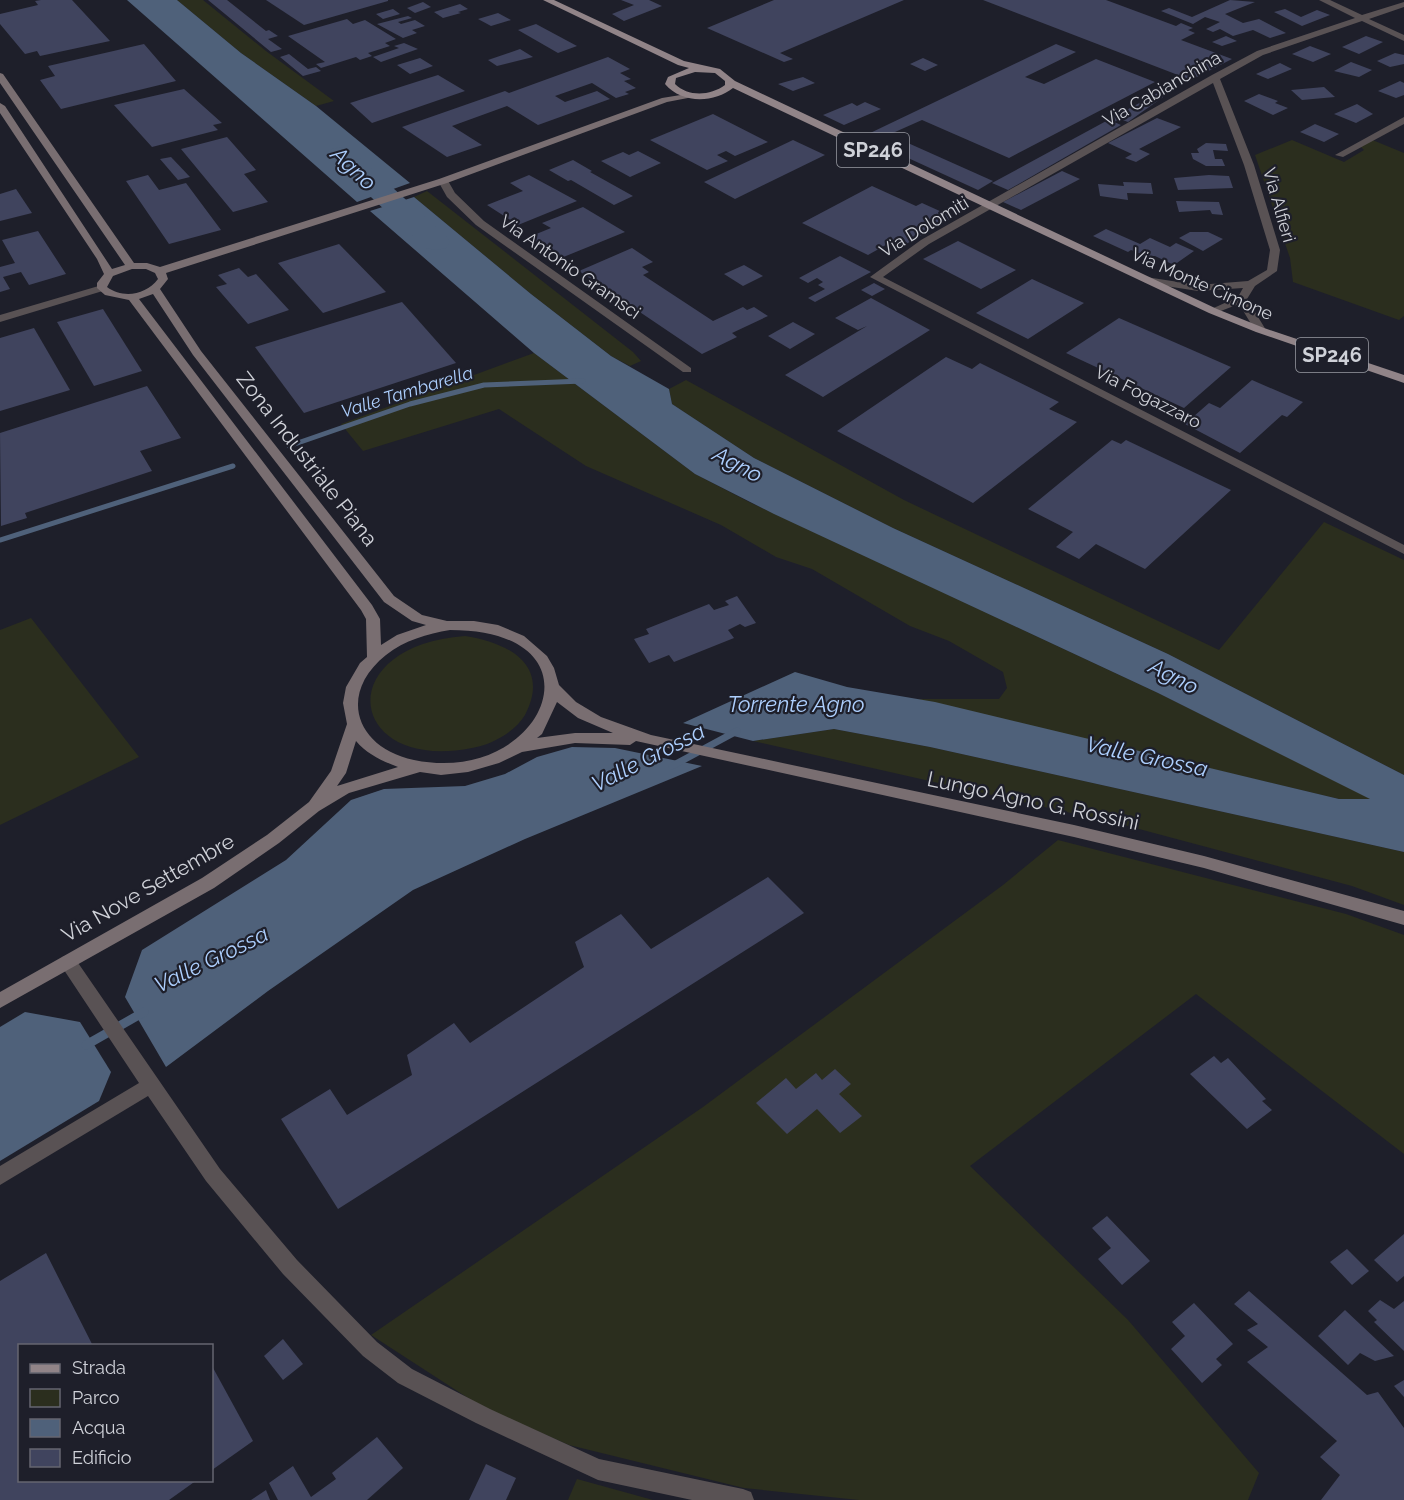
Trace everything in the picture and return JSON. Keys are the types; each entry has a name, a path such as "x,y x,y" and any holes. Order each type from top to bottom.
{"main road":[{"path":"547,0 681,63 723,74 731,83 754,94"},
{"path":"665,100 672,88 670,81 677,74 681,63"},
{"path":"677,74 703,69"},
{"path":"0,76 131,266"},
{"path":"723,92 731,83"},
{"path":"672,88 690,95"},
{"path":"160,271 163,279 154,289 132,297 112,295 102,288 102,283 109,274 131,266 147,266 160,271 338,216 443,181 665,100 723,92 754,94"},
{"name":"SP246","path":"754,94 991,206"},
{"path":"0,106 102,259 109,274"},
{"name":"Via Monte Cimone","path":"991,206 1213,311 1260,330 1404,379"},
{"name":"Zona Industriale Piana","path":"154,289 197,353 389,599 417,618 449,626"},
{"name":"Zona Industriale Piana","path":"132,297 367,608 373,619 374,657"},
{"name":"Zona Industriale Piana","path":"354,725 350,707 352,690 360,673 374,657 395,642 421,632 449,626 474,626 498,631 519,639 536,652 547,667 552,685"},
{"path":"552,685 587,716 600,723 650,740"},
{"path":"354,725 363,740 377,752 396,762 418,768 444,770 470,766 495,759 516,747 537,728 549,707 552,685"},
{"path":"314,807 338,773 354,725"},
{"path":"516,747 575,738 650,740"},
{"name":"Lungo Agno G. Rossini","path":"650,740 1194,859 1404,918"},
{"path":"314,807 344,789 382,776 418,768"},
{"name":"Via Nove Settembre","path":"0,1001 208,883 273,839 314,807"}],"street":[{"path":"1323,0 1404,38"},
{"name":"Via Cabianchina","path":"991,206 1260,53 1404,4"},
{"name":"Via Alfieri","path":"1215,77 1249,165 1275,250 1272,271 1251,284 1242,299"},
{"path":"1340,155 1404,120"},
{"name":"Via Antonio Gramsci","path":"443,181 451,195 480,223 687,370"},
{"name":"Via Dolomiti","path":"875,277 926,242 991,206"},
{"name":"Via Fogazzaro","path":"875,277 1404,550"},
{"path":"1146,280 1210,287 1251,284"},
{"path":"1200,304 1210,287"},
{"path":"0,319 102,288"},
{"path":"1213,311 1242,299 1260,330"},
{"path":"68,962 213,1175 290,1267 370,1349 405,1376 483,1416 598,1469 742,1500"},
{"path":"0,1176 151,1085"}],"green space":[{"path":"177,0 203,0 266,51 334,101 316,106 241,53"},
{"path":"1370,139 1404,153 1404,316 1399,320 1293,282 1290,258 1255,155 1292,140 1344,162 1364,150 1360,146"},
{"path":"427,191 633,352 641,361 630,366 611,356 531,294 414,197"},
{"path":"534,353 695,474 749,502 1158,693 1372,799 1339,799 916,699 999,699 1007,688 1003,672 949,641 910,626 812,569 776,557 721,525 586,466 499,409 363,451 341,424"},
{"path":"686,380 904,500 1219,650 1324,522 1404,560 1404,775 1168,654 893,528 754,458 672,404 669,389"},
{"path":"31,618 139,757 0,825 0,630"},
{"path":"465,636 497,644 521,659 529,670 533,683 532,698 525,715 509,732 494,741 472,748 430,751 399,742 379,726 371,705 374,682 391,661 421,645"},
{"path":"834,729 930,747 1404,852 1404,905 1352,886 1124,825 753,741"},
{"path":"1058,840 1346,914 1404,935 1404,1154 1196,994 970,1166 1128,1320 1259,1473 1248,1500 859,1500 744,1488 569,1445 482,1407 371,1335 703,1107 1003,885"},
{"path":"577,1479 653,1500 568,1500"}],"water":[{"path":"127,0 177,0 241,53 316,106 410,183 357,202"},
{"name":"Torrente Agno","path":"414,197 531,294 611,356 669,389 672,404 754,458 893,528 1168,654 1404,775 1404,852 930,747 834,729 753,741 683,723 795,672 847,687 935,702 1339,799 1370,799 1158,693 774,514 695,474 534,353 370,211"},
{"path":"572,747 615,748 702,766 525,839 413,890 268,991 166,1067 125,997 142,950 286,860 351,800 384,789 465,786 505,774 537,757"},
{"path":"25,1012 80,1022 111,1072 99,1101 0,1161 0,1027"}],"building":[{"path":"72,0 110,41 40,56 37,51 25,54 0,24 0,14 38,5 35,1"},
{"path":"208,0 227,0 266,31 269,30 278,36 268,39 282,49 271,52"},
{"path":"266,0 388,0 388,1 304,25"},
{"path":"621,0 649,0 662,6 624,21 612,14 634,5"},
{"path":"774,0 904,0 780,53 793,59 784,62 707,28"},
{"path":"983,0 1106,0 1176,26 1181,23 1193,28 1188,30 1195,33 1181,40 1232,59 1191,80"},
{"path":"1230,0 1255,2 1225,14 1243,23 1259,19 1286,33 1270,38 1253,30 1233,36 1220,29 1213,32 1206,29 1220,22 1205,17 1193,24 1161,11 1169,8 1192,17"},
{"path":"423,2 431,7 415,13 407,8"},
{"path":"460,4 468,9 443,18 434,12"},
{"path":"393,9 400,14 383,19 376,14"},
{"path":"1285,9 1301,17 1317,10 1330,15 1302,26 1274,12"},
{"path":"498,13 511,20 491,26 478,19"},
{"path":"408,16 412,18 398,22 401,24 415,20 425,26 412,30 417,33 403,38 377,24"},
{"path":"347,19 353,24 365,20 396,39 385,43 390,46 368,53 372,56 360,60 356,57 321,68 316,64 325,62 288,36"},
{"path":"536,24 577,46 558,53 518,30"},
{"path":"1226,36 1237,41 1222,46 1212,42"},
{"path":"1366,36 1383,42 1359,54 1342,47"},
{"path":"404,43 418,49 381,62 373,57 399,48 394,46"},
{"path":"144,44 176,81 61,109 40,80 55,76 48,66"},
{"path":"1056,44 1076,52 1025,77 1044,84 1096,59 1155,82 1009,158 922,120 877,140 866,135"},
{"path":"1310,46 1331,54 1313,62 1292,54"},
{"path":"520,49 533,57 497,66 488,60"},
{"path":"1395,53 1404,55 1404,64 1390,67 1377,61"},
{"path":"289,54 308,69 316,67 321,71 303,76 280,57"},
{"path":"608,57 630,69 620,73 631,79 624,81 636,88 625,92 629,94 616,98 592,83 555,96 565,102 597,91 610,99 538,125 507,106 452,126 482,145 447,157 402,127 505,91 509,93"},
{"path":"420,58 433,66 410,74 397,65"},
{"path":"923,58 938,65 925,71 910,64"},
{"path":"1351,62 1372,70 1359,77 1334,71"},
{"path":"1280,63 1292,69 1268,79 1256,74"},
{"path":"438,75 465,91 372,123 350,103"},
{"path":"803,77 815,83 793,91 778,84"},
{"path":"1400,81 1404,83 1404,95 1396,98 1378,91"},
{"path":"1324,87 1335,97 1302,100 1291,90"},
{"path":"1167,88 1173,90 1128,122 1120,119 1114,122 1121,125 1008,190 992,183"},
{"path":"184,89 222,123 213,125 218,130 152,147 114,105"},
{"path":"1259,94 1278,101 1275,103 1288,108 1273,115 1244,101"},
{"path":"865,102 881,109 844,125 823,115 852,103 857,106"},
{"path":"1357,104 1373,114 1356,123 1334,114"},
{"path":"713,114 768,142 735,156 726,151 717,155 728,161 707,170 650,140"},
{"path":"1157,118 1181,127 1139,149 1150,154 1136,162 1125,158 1132,154 1108,143"},
{"path":"1315,124 1339,134 1324,142 1300,132"},
{"path":"227,137 256,170 244,174 268,202 233,212 181,149"},
{"path":"899,139 993,181 978,190 884,147"},
{"path":"793,140 825,155 735,199 704,182"},
{"path":"1206,143 1226,144 1228,151 1213,150 1215,159 1222,159 1225,166 1206,166 1193,159 1191,153 1199,153 1197,149"},
{"path":"638,151 661,163 630,177 601,161 623,152 629,155"},
{"path":"171,157 190,177 178,180 160,159"},
{"path":"573,160 633,196 614,205 549,170"},
{"path":"1062,171 1080,179 1021,210 1003,202"},
{"path":"148,175 159,190 186,183 221,230 169,244 126,181"},
{"path":"529,175 577,201 518,225 487,205 523,191 510,183"},
{"path":"1229,176 1233,188 1178,190 1174,178"},
{"path":"1123,182 1151,183 1153,194 1127,193 1128,200 1100,196 1098,184 1124,186"},
{"path":"872,186 916,206 922,203 953,217 901,247 891,242 868,255 802,223"},
{"path":"16,189 32,213 0,221 0,194"},
{"path":"1176,201 1219,202 1223,215 1212,214 1210,210 1179,212"},
{"path":"583,207 625,232 561,258 529,237 551,228 542,223"},
{"path":"1106,229 1140,244 1150,238 1170,247 1176,243 1194,251 1174,265 1155,256 1146,256 1131,250 1128,252 1093,236"},
{"path":"38,231 66,274 29,285 21,272 3,277 10,289 0,292 0,267 15,263 2,240"},
{"path":"1190,232 1208,232 1223,239 1203,251 1179,238"},
{"path":"958,241 1016,270 981,289 923,259"},
{"path":"339,244 386,292 323,313 278,263"},
{"path":"632,248 653,262 642,267 649,272 643,275 713,321 743,307 747,310 754,307 768,316 732,333 737,337 702,354 579,271"},
{"path":"840,256 871,272 815,302 808,298 825,289 818,285 823,282 817,278 808,283 799,278"},
{"path":"744,265 763,276 743,286 724,274"},
{"path":"239,268 248,277 256,274 289,310 248,324 216,287 227,284 218,275"},
{"path":"1032,279 1084,303 1028,339 976,313"},
{"path":"874,283 885,289 872,296 861,290"},
{"path":"871,298 930,330 823,397 785,375 867,326 858,330 835,318"},
{"path":"402,302 456,363 304,413 255,347"},
{"path":"103,309 142,371 94,386 57,322"},
{"path":"1119,318 1231,367 1184,408 1066,353"},
{"path":"793,322 815,334 790,349 768,336"},
{"path":"34,328 70,390 0,411 0,338"},
{"path":"946,357 972,369 980,363 1059,402 1049,409 1077,422 973,503 837,431"},
{"path":"1252,380 1303,402 1287,417 1282,415 1240,453 1185,424 1209,403 1220,408"},
{"path":"147,386 181,438 140,451 152,471 25,513 27,518 1,526 0,433"},
{"path":"1112,440 1121,444 1126,440 1231,490 1145,569 1096,544 1079,559 1056,547 1073,532 1028,509"},
{"path":"737,596 756,623 745,627 740,624 728,630 734,638 674,662 669,655 649,663 634,639 649,634 646,629 709,604 714,610 729,605 725,601"},
{"path":"768,877 804,913 338,1209 281,1119 330,1089 347,1115 412,1075 407,1055 454,1023 470,1043 584,967 575,942 621,914 651,949"},
{"path":"1214,1056 1221,1063 1228,1058 1266,1099 1262,1101 1272,1110 1247,1129 1190,1074"},
{"path":"835,1069 851,1084 839,1094 862,1116 840,1133 817,1109 787,1134 756,1103 786,1078 796,1089 816,1073 822,1080"},
{"path":"1107,1216 1150,1261 1122,1285 1098,1259 1111,1248 1092,1228"},
{"path":"1404,1234 1404,1276 1397,1282 1374,1260"},
{"path":"1347,1249 1369,1271 1352,1285 1330,1262"},
{"path":"46,1253 92,1344 18,1344 18,1482 194,1482 169,1500 0,1500 0,1281"},
{"path":"1249,1291 1367,1395 1378,1392 1404,1428 1404,1500 1321,1500 1340,1475 1320,1457 1337,1441 1247,1362 1268,1347 1247,1330 1258,1324 1234,1304"},
{"path":"1380,1300 1394,1309 1404,1301 1404,1351 1374,1322 1377,1320 1368,1311"},
{"path":"1194,1303 1233,1344 1216,1359 1222,1365 1202,1383 1171,1349 1185,1336 1172,1322"},
{"path":"1345,1310 1394,1356 1375,1361 1360,1353 1348,1365 1318,1336"},
{"path":"283,1339 303,1364 283,1380 264,1356"},
{"path":"213,1368 253,1441 213,1469"},
{"path":"1404,1380 1404,1397 1394,1386"},
{"path":"377,1437 403,1468 367,1500 278,1500 269,1483 293,1466 311,1497 336,1479 332,1473"},
{"path":"486,1464 516,1478 506,1500 469,1500"},
{"path":"266,1490 270,1500 251,1500"}],"waterway":[{"name":"Agno","path":"341,155 436,242"},
{"name":"Valle Tambarella","path":"289,446 410,404 484,385 583,381"},
{"name":"Valle Tambarella","path":"0,540 233,466"},
{"name":"Valle Grossa","path":"672,766 737,731"},
{"name":"Valle Grossa","path":"86,1045 144,1012"}]}
